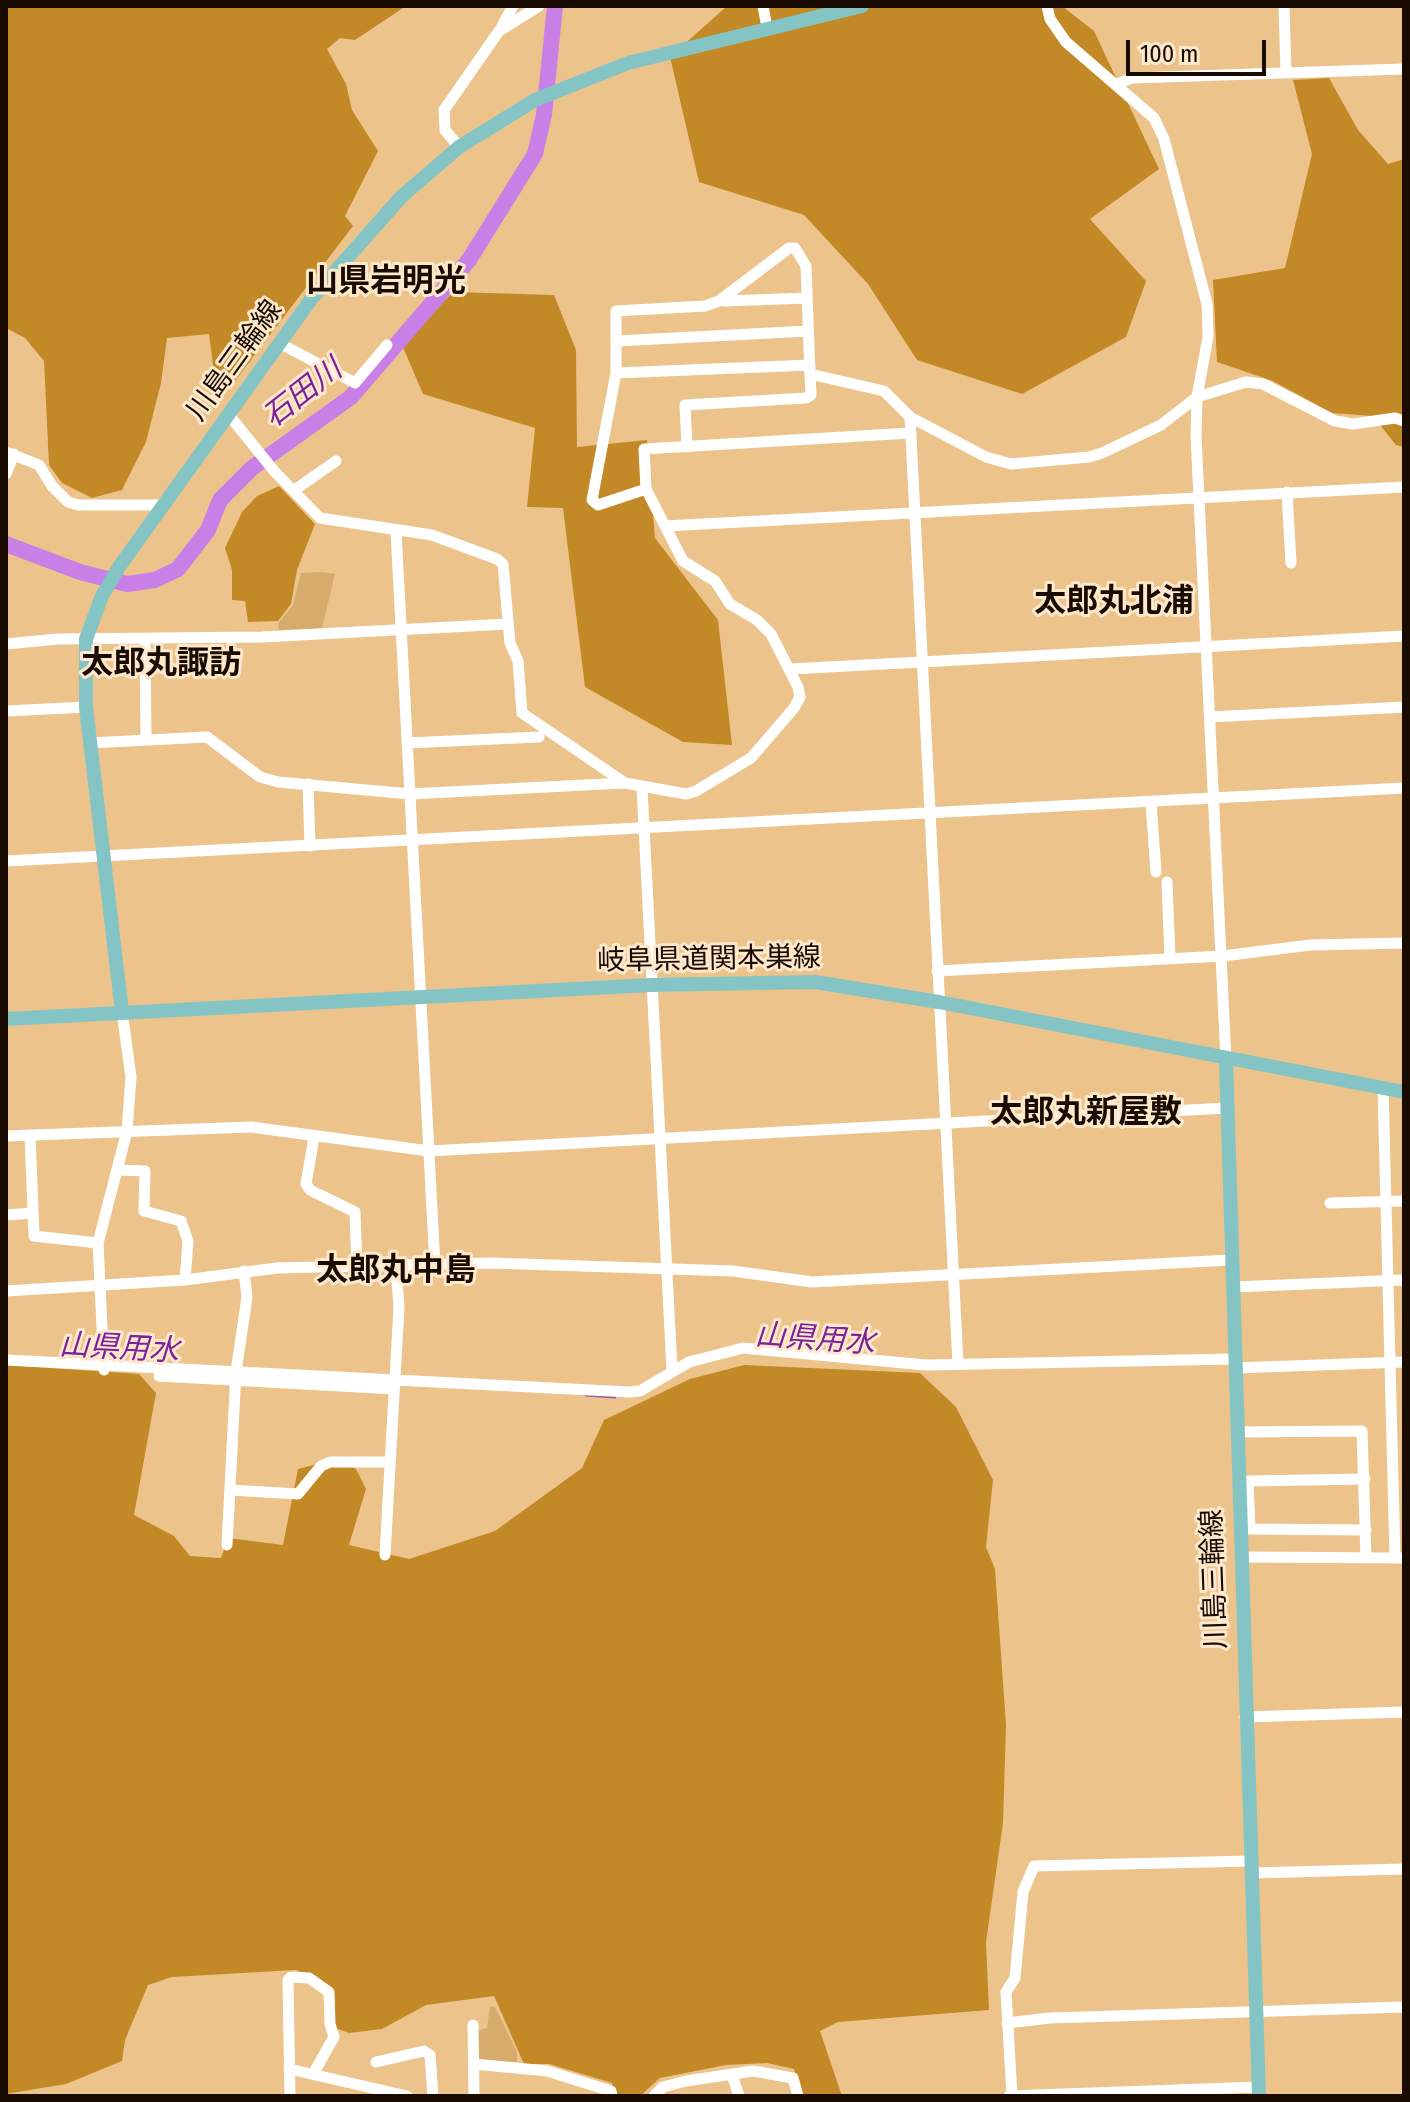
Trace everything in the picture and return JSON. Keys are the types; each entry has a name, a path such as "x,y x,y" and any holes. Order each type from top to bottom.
{"main road":[{"name":"川島三輪線","path":"122,1012 86,707 86,639 105,591 119,567 279,343 374,223 459,147 535,100 628,63 862,6"},
{"name":"岐阜県道関本巣線","path":"6,1019 651,985 815,982 939,1002 1226,1060 1404,1092"},
{"name":"川島三輪線","path":"1226,1060 1259,2092"}],"street":[{"path":"459,147 445,130 444,110 513,6"},
{"path":"763,6 767,28"},
{"path":"1047,6 1050,19 1066,42 1145,108 1164,139 1203,281 1208,337 1197,397 1199,496 1226,1060"},
{"path":"1284,6 1286,73"},
{"path":"499,31 538,7"},
{"path":"1117,84 1132,78 1404,69"},
{"path":"646,489 598,505 592,500 616,373 616,311 705,306 719,301 789,248 795,248 806,266 811,395 806,398 685,405 687,447"},
{"path":"719,301 807,298"},
{"path":"617,341 808,331"},
{"path":"279,343 355,383 387,345"},
{"path":"616,373 810,369 884,391 910,417 986,457 1011,464 1102,453 1161,425 1197,397 1246,382 1263,384 1335,421 1353,424 1395,418 1404,421"},
{"path":"228,414 275,472 296,489 320,518 396,532 432,535 497,559 503,564 510,643 518,661 522,713 625,783 686,794 751,758 800,697 791,669 771,634 757,620 730,604 715,581 683,561 646,489 644,449 910,433"},
{"path":"910,417 958,1364"},
{"path":"6,474 10,453 39,465 52,486 68,502 78,505 162,505"},
{"path":"296,489 336,461"},
{"path":"665,526 1404,487"},
{"path":"1287,492 1291,563"},
{"path":"396,532 435,1266"},
{"path":"6,644 86,639 262,637 508,624"},
{"path":"791,669 1404,636"},
{"path":"145,639 146,739"},
{"path":"6,711 86,707"},
{"path":"1210,717 1404,707"},
{"path":"90,743 207,737 260,777 410,794 625,783"},
{"path":"407,743 539,737"},
{"path":"308,784 310,846"},
{"path":"642,788 672,1370"},
{"path":"6,861 1404,788"},
{"path":"1151,803 1156,872"},
{"path":"1167,882 1170,958"},
{"path":"937,971 1223,956 1310,945 1404,943"},
{"path":"104,1367 98,1243 127,1131 131,1077 122,1012"},
{"path":"1241,1557 1399,1558 1399,1509 1389,1359 1383,1088"},
{"path":"6,1136 236,1126 429,1151 1227,1108"},
{"path":"30,1135 34,1236 98,1243"},
{"path":"314,1137 306,1184 310,1190 355,1212 357,1268"},
{"path":"119,1170 145,1171 144,1211 181,1221 188,1241 185,1280"},
{"path":"1330,1203 1404,1201"},
{"path":"6,1215 33,1213"},
{"path":"6,1291 185,1280 244,1271 491,1263 733,1271 812,1282 1231,1260"},
{"path":"385,1555 399,1307 396,1267"},
{"path":"227,1545 236,1376 247,1297 244,1271"},
{"path":"1233,1287 1404,1280"},
{"path":"6,1360 236,1376 629,1392 640,1391 672,1370 698,1359 743,1348 904,1363 1234,1364 1389,1359 1404,1362"},
{"path":"159,1376 236,1376"},
{"path":"1237,1432 1362,1431 1366,1557"},
{"path":"230,1490 298,1494 321,1466 330,1462 390,1462"},
{"path":"1365,1479 1248,1481 1250,1529 1366,1530"},
{"path":"1245,1717 1404,1712"},
{"path":"1259,2092 1011,2096 1006,1992 1017,1967 1023,1892 1034,1866 1404,1869"},
{"path":"290,2096 288,1980 309,1978 329,1992 330,2024 334,2037 313,2074"},
{"path":"1007,2023 1050,2018 1404,2007"},
{"path":"473,2025 474,2096"},
{"path":"376,2062 424,2051 430,2055 433,2096"},
{"path":"474,2064 547,2071 611,2091 612,2096"},
{"path":"289,2069 407,2096"},
{"path":"654,2096 663,2087 674,2084 753,2071 793,2078 798,2096"},
{"path":"732,2075 739,2096"}],"shaded area":[{"path":"6,6 406,6 355,40 340,38 327,49 346,84 352,110 378,151 345,216 353,226 218,403 209,334 167,338 161,383 146,442 122,490 92,498 62,483 49,465 44,361 25,338 6,328"},
{"path":"727,6 1062,6 1094,31 1159,169 1090,219 1146,281 1126,337 1022,394 917,360 868,284 804,215 699,182 670,57"},
{"path":"1329,78 1358,130 1388,164 1404,159 1404,447 1396,445 1373,416 1332,413 1273,381 1217,362 1213,280 1285,268 1312,154 1293,80"},
{"path":"453,292 554,295 576,350 577,447 647,440 655,538 718,620 732,745 683,742 585,687 563,508 527,507 535,428 423,394 402,345"},
{"path":"279,486 315,524 297,570 291,604 278,621 248,622 245,601 232,600 232,570 225,548 242,512 257,496"},
{"path":"301,573 335,574 322,628 279,630 278,624 293,605"},
{"path":"6,1365 139,1374 156,1393 134,1515 174,1536 190,1556 221,1558 228,1538 283,1545 298,1469 336,1459 356,1469 366,1489 349,1545 409,1559 495,1531 582,1468 604,1420 690,1379 744,1365 920,1373 956,1407 993,1480 986,1547 995,1569 1006,1725 1003,1823 986,1942 989,2010 838,2022 820,2031 842,2096 802,2096 794,2069 767,2063 726,2065 660,2078 640,2096 615,2096 612,2083 549,2064 524,2064 494,1996 426,2005 382,2029 349,2033 335,2028 332,1989 316,1976 295,1970 172,1977 148,1985 125,2040 122,2061 66,2084 6,2094"},
{"path":"490,2006 495,2007 517,2052 517,2062 477,2061 476,2031 487,2028"}],"waterway":[{"name":"石田川","path":"6,544 80,572 127,584 155,580 178,569 208,530 220,500 252,468 351,397 469,260 535,154 544,115 555,6"},
{"name":"山県用水","path":"586,1395 615,1397"}],"district":[{"name":"山県岩明光","path":"386,282"},
{"name":"太郎丸北浦","path":"1114,602"},
{"name":"太郎丸諏訪","path":"161,664"},
{"name":"太郎丸新屋敷","path":"1086,1113"},
{"name":"太郎丸中島","path":"396,1271"}]}
